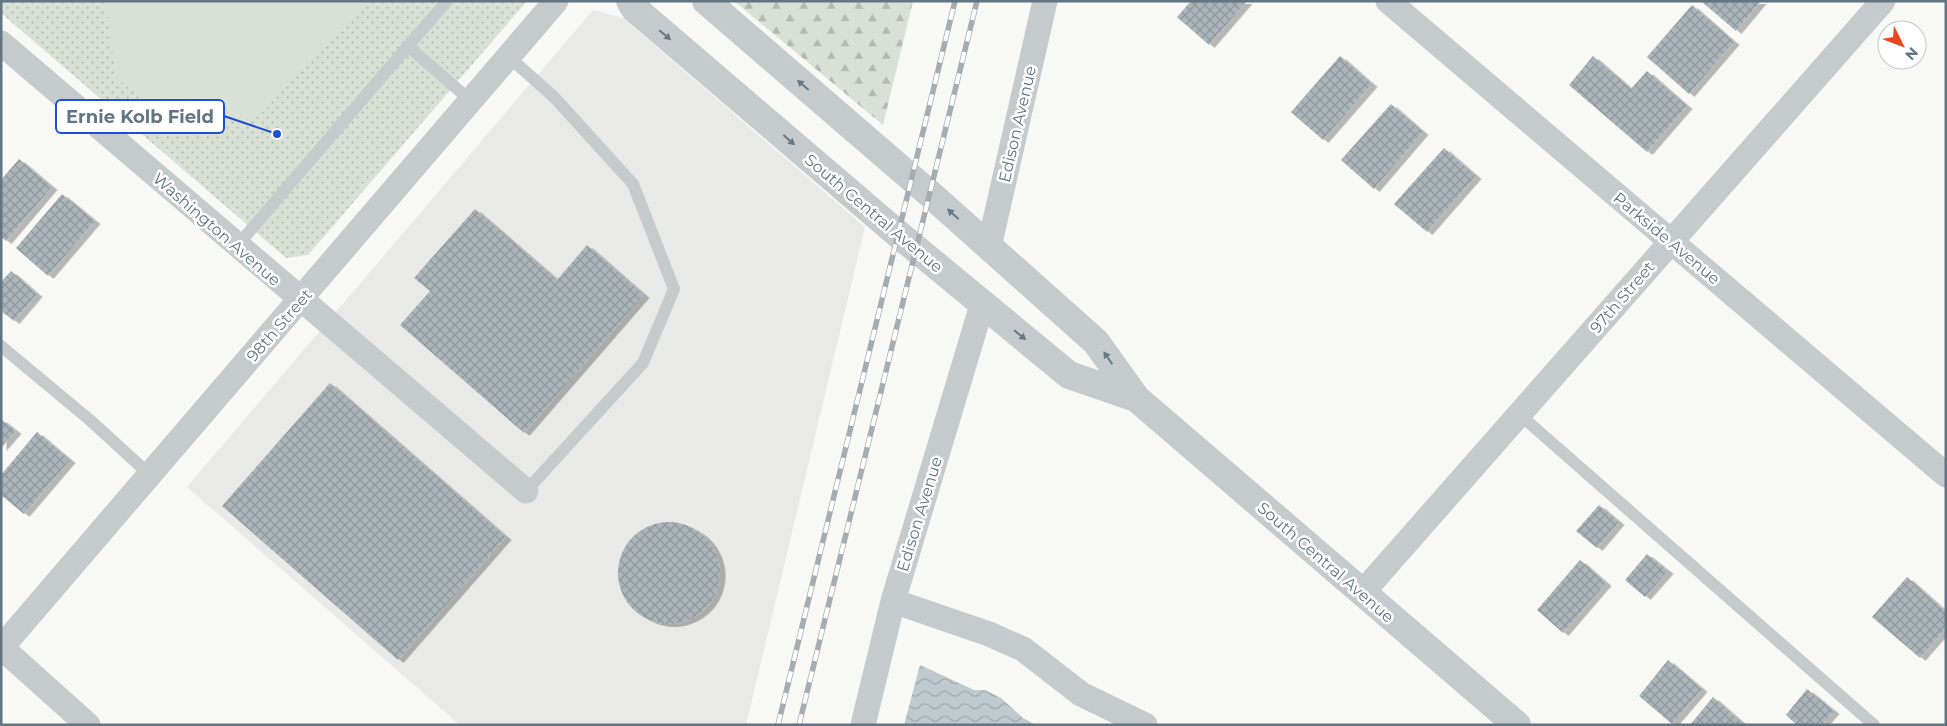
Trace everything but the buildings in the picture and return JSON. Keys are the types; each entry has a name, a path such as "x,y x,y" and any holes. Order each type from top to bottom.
{"street":[{"name":"98th Street","path":"1,648 556,1"},
{"name":"South Central Avenue","path":"630,1 635,9 982,305 1069,375 1136,398"},
{"name":"South Central Avenue","path":"706,1 1096,342 1136,398 1517,725"},
{"name":"Edison Avenue","path":"989,247 1045,1"},
{"name":"Parkside Avenue","path":"1388,1 1946,475"},
{"name":"97th Street","path":"1362,593 1882,1"},
{"name":"Washington Avenue","path":"1,43 526,491"},
{"name":"Edison Avenue","path":"862,725 893,600 982,305"},
{"path":"893,600 989,634 1023,649 1081,694 1145,725"},
{"path":"1,648 88,725"}],"lane":[{"path":"237,246 447,1"},
{"path":"408,46 471,101"},
{"path":"509,57 554,97 633,184 674,289 643,363 526,491"},
{"path":"1,346 91,421 150,475"},
{"path":"1520,414 1874,725"}],"shaded area":[{"path":"593,10 623,18 865,227 746,725 460,725 187,487"}],"green space":[{"path":"1,1 527,1 308,255 286,258 1,13"},
{"path":"105,1 367,1 258,117 172,125 116,77"},
{"path":"734,1 913,1 883,125"}],"water":[{"path":"920,665 974,690 985,690 1001,698 1023,718 1036,725 904,725"}],"railway":[{"path":"778,725 955,1"},
{"path":"799,725 977,1"}],"place":[{"name":"Ernie Kolb Field","path":"277,134"}]}
